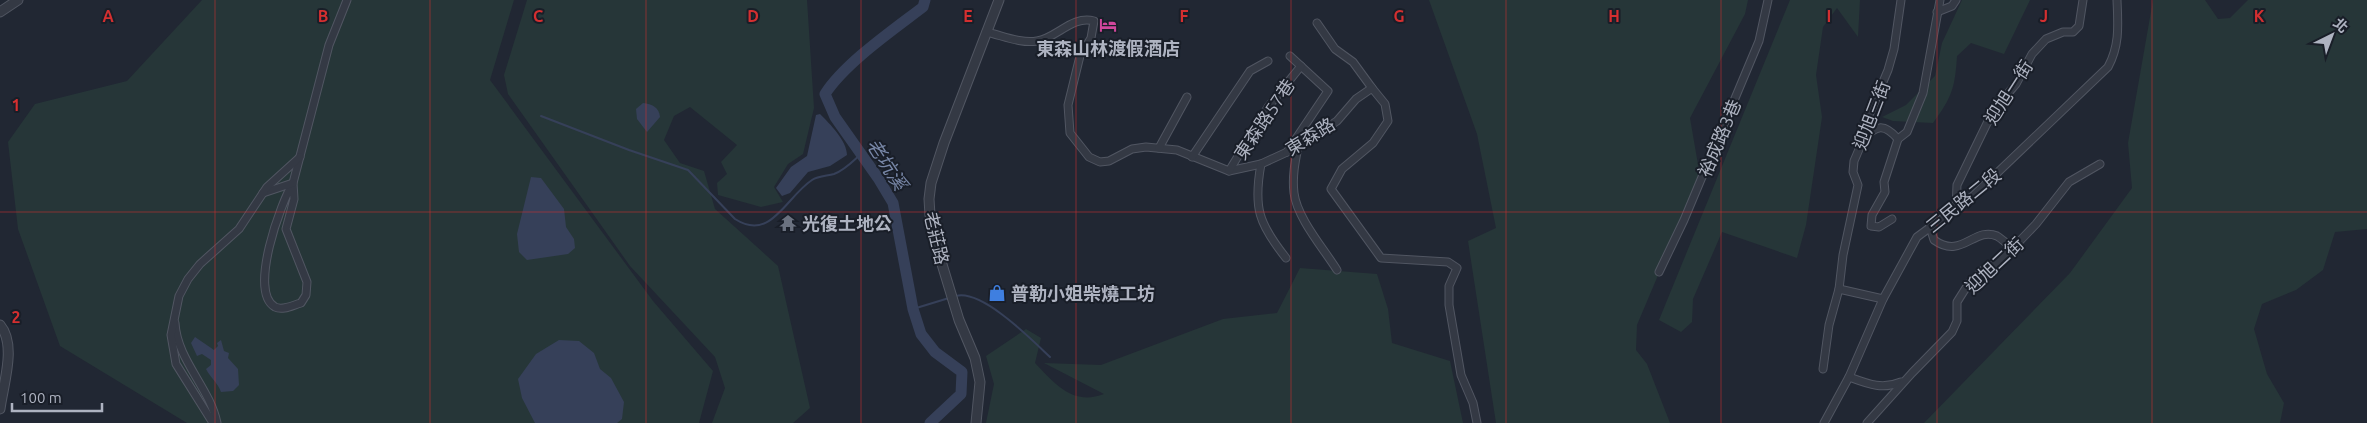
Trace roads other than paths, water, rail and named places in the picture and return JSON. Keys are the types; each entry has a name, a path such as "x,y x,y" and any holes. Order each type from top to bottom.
{"street":[{"path":"0,12 18,0"},
{"path":"293,183 286,193 264,274 266,296 274,306 282,308 301,303 306,295 307,282 286,229 294,199 293,183 329,44 347,0"},
{"name":"老莊路","path":"976,423 980,382 975,358 952,297 930,215 931,183 999,0"},
{"name":"裕成路3巷","path":"1660,272 1684,220 1759,41 1768,0"},
{"name":"迎旭三街","path":"1823,369 1828,325 1839,289 1843,255 1858,185 1853,172 1854,161 1863,140 1864,126 1877,100 1894,49 1900,0"},
{"path":"1892,219 1879,226 1871,226 1872,215 1885,192 1884,182 1898,139 1907,132 1923,93 1940,0"},
{"path":"1937,12 1952,6 1956,0"},
{"name":"迎旭一街","path":"1956,209 1957,186 1993,111 2016,84 2032,54 2046,38 2063,32 2073,32 2079,26 2083,0"},
{"name":"三民路二段","path":"1824,423 1849,377 1883,299 1917,237 1956,209 2021,151 2108,67 2115,54 2119,36 2117,0"},
{"path":"986,32 1036,41 1076,22 1086,19 1094,20 1091,38 1080,56 1068,105 1070,133 1089,156 1100,162 1109,161 1132,149 1159,148 1177,150 1229,171"},
{"path":"1317,23 1334,49 1353,62 1385,104 1388,121 1373,143 1342,169 1331,189 1381,258 1448,262 1457,268 1449,286 1449,305 1461,375 1473,403 1477,423"},
{"path":"1286,152 1328,91 1290,56"},
{"path":"1192,157 1250,71 1268,61"},
{"name":"東森路57巷","path":"1229,171 1268,107 1301,66"},
{"name":"東森路","path":"1229,171 1260,164 1298,147 1337,120 1356,99 1372,88"},
{"path":"1159,148 1187,97"},
{"path":"1863,140 1872,130 1880,127 1890,130 1898,139"},
{"path":"1298,147 1293,171 1294,195 1304,219 1337,270"},
{"path":"215,423 215,412 184,354 176,327 175,314 179,296 188,279 200,264 239,229 267,187 300,157"},
{"path":"1260,164 1256,190 1258,211 1267,234 1286,258"},
{"name":"迎旭二街","path":"1867,423 1952,332 1957,321 1957,302 1969,283 1983,270 1995,264 2036,224 2069,182 2100,164"},
{"path":"263,193 293,183"},
{"path":"1930,228 1934,240 1951,248 1960,246 1983,234 1996,236 2012,248"},
{"path":"1839,289 1883,299"},
{"path":"0,325 5,330 10,348 0,409"},
{"path":"1849,377 1875,386 1888,387 1904,382"}],"water":[{"path":"643,103 654,107 660,117 647,132 637,119 636,109"},
{"path":"820,114 841,139 847,155 830,166 808,172 790,193 782,196 776,188 791,167 807,156 816,115"},
{"path":"531,177 541,178 564,209 566,227 574,239 575,248 568,254 527,260 519,252 517,234"},
{"path":"195,337 214,350 218,346 217,343 221,340 224,351 229,353 228,358 238,369 239,385 233,391 221,392 206,369 211,365 211,360 202,354 197,356 191,343"},
{"path":"559,340 579,341 594,353 600,369 611,378 624,402 622,419 617,423 535,423 522,398 518,379 536,354"}],"waterway":[{"name":"老坑溪","path":"925,0 923,7 857,59 825,94 835,117 878,178 893,203 913,309 921,334 935,352 962,372 961,394 930,423"},
{"path":"541,116 629,150 688,170 735,219 748,225 768,222 812,180 838,172 861,154"},
{"path":"956,296 967,296 979,300 992,308 1019,328 1050,357"},
{"path":"913,309 949,298"}],"place":[{"name":"東森山林渡假酒店","path":"1108,25"},
{"name":"光復土地公","path":"788,223"},
{"name":"普勒小姐柴燒工坊","path":"997,293"}]}
